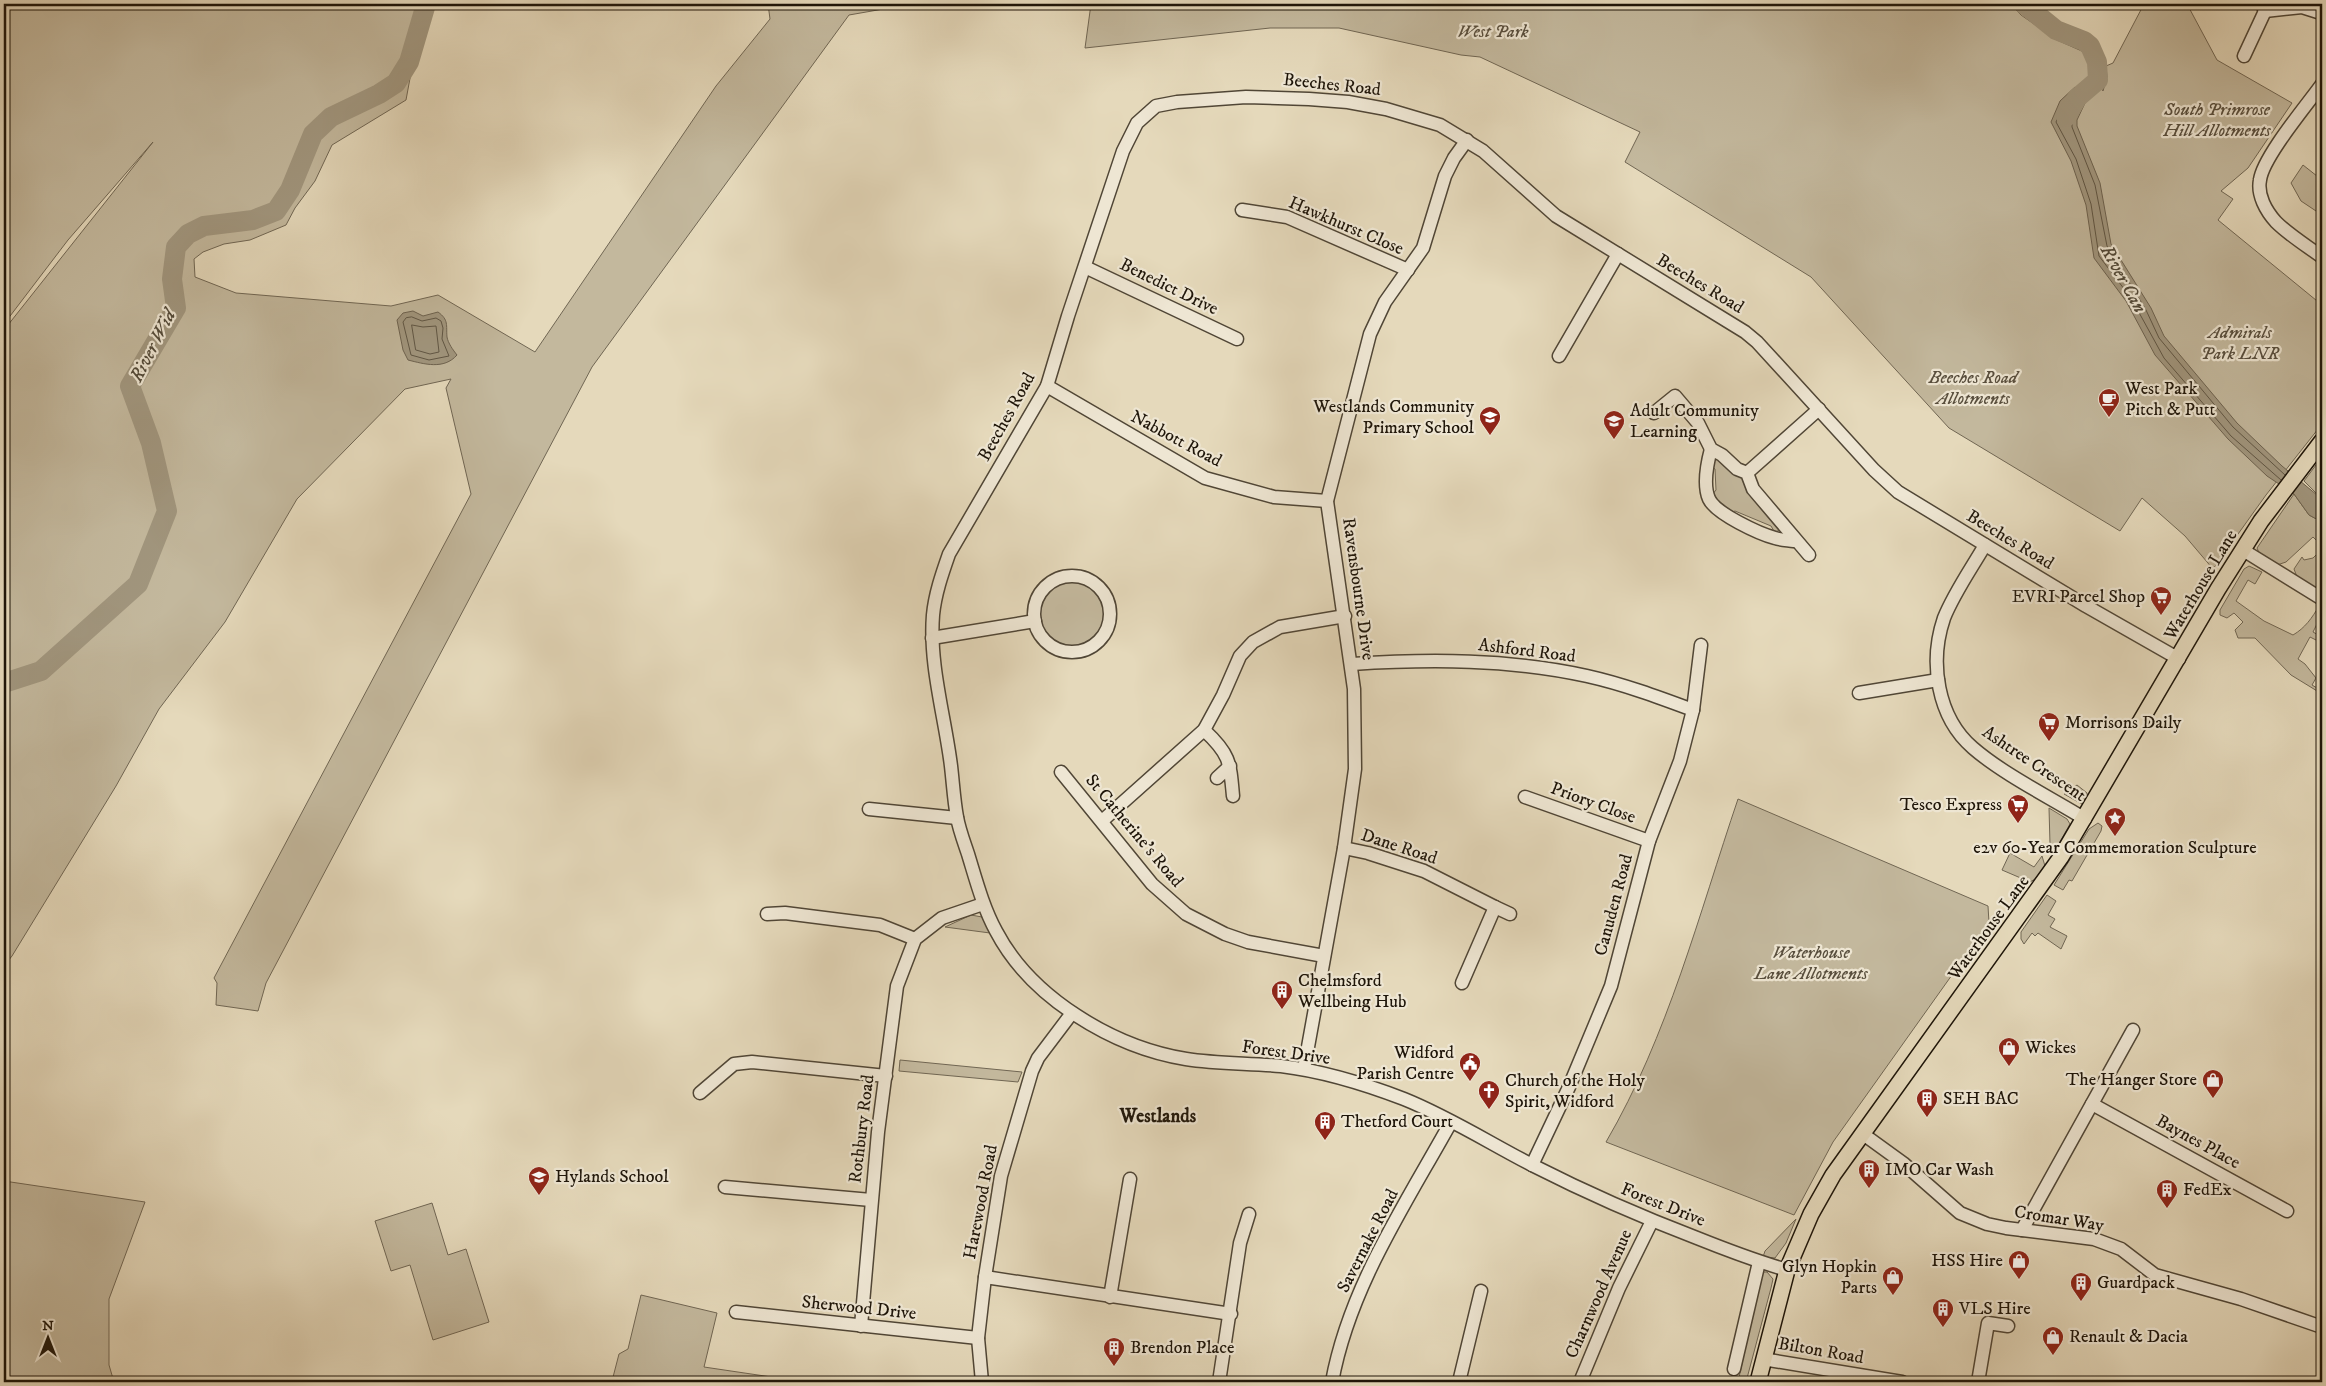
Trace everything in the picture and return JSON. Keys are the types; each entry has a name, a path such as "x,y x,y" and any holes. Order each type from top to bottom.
{"main road":[{"name":"Waterhouse Lane","path":"1758,1382 1787,1270 1811,1214 1833,1175 2037,893 2085,820 2243,550 2275,503 2322,441"}],"street":[{"path":"2244,56 2264,8 2302,7 2321,13"},
{"path":"2322,84 2271,156 2261,174 2260,188 2266,206 2277,223 2322,256"},
{"name":"Beeches Road","path":"957,818 948,742 932,638 937,594 949,554 1047,386 1068,316 1086,267 1123,151 1137,123 1156,106 1177,102 1246,97 1348,102 1386,109 1440,124 1467,140 1504,170 1542,206 1574,228 1745,332 1892,486 1912,502 2179,659"},
{"name":"Ravensbourne Drive","path":"1304,1069 1344,848 1355,769 1356,717 1352,664 1327,501 1370,334 1385,302 1424,248 1445,176 1454,158 1467,140"},
{"name":"Hawkhurst Close","path":"1242,210 1287,217 1408,270"},
{"path":"1559,356 1618,254"},
{"name":"Benedict Drive","path":"1086,267 1237,340"},
{"name":"Nabbott Road","path":"1047,386 1205,478 1274,497 1327,501"},
{"path":"1654,413 1674,396 1698,423 1711,449 1722,455 1737,469 1747,473"},
{"path":"1747,473 1818,409"},
{"path":"1711,449 1708,462 1707,490 1711,502 1716,508 1730,517 1775,538 1794,540"},
{"path":"1747,473 1752,490 1809,555"},
{"name":"Ashtree Crescent","path":"1985,545 1945,617 1937,646 1938,680 1948,714 1972,747 1988,760 2085,820"},
{"path":"2243,550 2322,599"},
{"path":"1070,576 1082,577 1094,582 1103,591 1109,603 1110,616 1105,633 1093,646 1081,650 1069,651 1057,648 1043,637 1035,621 1035,608 1039,596 1047,586 1057,579 1070,576"},
{"path":"1102,821 1204,730 1223,696 1240,656 1253,642 1280,627 1345,616"},
{"path":"932,638 1035,621"},
{"name":"Canuden Road","path":"1532,1165 1569,1086 1611,986 1649,841 1680,761 1693,710 1701,645"},
{"name":"Ashford Road","path":"1352,664 1437,661 1534,668 1610,682 1693,710"},
{"path":"1859,693 1938,680"},
{"path":"1204,730 1221,746 1230,766 1233,796"},
{"path":"1217,778 1230,766"},
{"name":"St Catherine's Road","path":"1061,772 1152,884 1186,914 1226,934 1248,942 1324,956"},
{"name":"Priory Close","path":"1524,797 1649,841"},
{"path":"869,808 957,818"},
{"name":"Forest Drive","path":"957,818 983,904 997,934 1025,972 1072,1013 1117,1038 1160,1054 1200,1061 1261,1064 1304,1069 1390,1094 1450,1122 1532,1165 1652,1221 1759,1262 1787,1270"},
{"name":"Dane Road","path":"1344,848 1424,870 1510,914"},
{"path":"767,914 785,913 880,925 915,939 942,918 983,904"},
{"path":"1462,983 1496,907"},
{"name":"Rothbury Road","path":"861,1326 871,1200 896,986 915,939"},
{"name":"Harewood Road","path":"982,1382 978,1338 985,1277 1001,1176 1032,1071 1038,1058 1072,1013"},
{"path":"2022,1230 2133,1030"},
{"path":"700,1093 734,1064 752,1062 886,1076"},
{"name":"Baynes Place","path":"2092,1104 2287,1211"},
{"name":"Savernake Road","path":"1332,1382 1338,1348 1367,1274 1450,1122"},
{"name":"Cromar Way","path":"1863,1134 1903,1163 1960,1213 1987,1224 2094,1239 2121,1249 2155,1275 2241,1299 2322,1327"},
{"path":"1110,1297 1130,1179"},
{"path":"725,1187 871,1200"},
{"path":"1219,1382 1231,1314 1240,1243 1249,1214"},
{"name":"Charnwood Avenue","path":"1580,1382 1619,1288 1652,1221"},
{"path":"1734,1369 1759,1262"},
{"path":"985,1277 1231,1314"},
{"path":"1459,1382 1480,1291"},
{"name":"Sherwood Drive","path":"736,1312 978,1338"},
{"path":"1978,1382 1988,1323 2008,1326"},
{"name":"Bilton Road","path":"1763,1359 1902,1382"}],"green space":[{"path":"4,4 430,4 413,62 406,100 332,145 315,181 295,208 286,225 250,240 224,244 203,252 194,259 195,277 236,293 391,306 438,295 535,352 716,86 770,19 768,4 912,4 849,15 592,367 266,983 258,1011 216,1005 217,983 214,978 471,494 446,388 451,379 405,389 297,499 225,622 159,709 116,786 12,956 4,966 4,330 153,142 68,240 4,324"},
{"path":"1091,4 2011,4 2021,15 2057,40 2084,52 2091,71 2103,91 2107,77 2106,66 2113,63 2144,4 2187,4 2217,60 2292,103 2248,168 2221,191 2233,199 2218,220 2322,305 2322,424 2266,495 2213,569 2185,536 2142,498 2120,531 1949,428 1811,277 1625,162 1640,132 1480,57 1461,55 1339,28 1270,28 1085,48"},
{"path":"2303,165 2322,180 2322,215 2301,201 2291,183"},
{"path":"2322,457 2322,495 2318,495 2304,481"},
{"path":"1720,459 1740,475 1780,529 1775,533 1771,526 1735,511 1730,513 1712,495 1716,490 1715,469 1712,467 1714,460"},
{"path":"2294,494 2309,515 2322,522 2322,546 2313,537 2286,562 2277,565 2260,555 2257,548"},
{"path":"2322,549 2322,594 2297,577 2294,569 2302,557 2304,560 2313,558"},
{"path":"2249,566 2262,572 2255,584 2248,580 2236,601 2264,621 2293,635 2308,622 2319,606 2322,608 2322,614 2313,632 2320,636 2318,641 2310,637 2298,659 2305,664 2316,678 2312,685 2322,691 2322,694 2291,675 2255,638 2238,638 2235,630 2243,622 2234,613 2227,618 2220,615 2220,610 2244,569"},
{"path":"1072,581 1085,584 1095,591 1102,601 1105,614 1102,627 1095,637 1085,644 1072,647 1059,644 1049,637 1042,627 1039,614 1042,601 1049,591 1059,584"},
{"path":"2077,785 2087,793 2087,798 2082,804 2064,794"},
{"name":"Waterhouse Lane Allotments","path":"1738,799 1988,906 1989,923 1833,1142 1794,1215 1606,1142 1628,1102 1665,1017 1681,974"},
{"path":"2049,808 2067,819 2070,824 2057,847 2050,844"},
{"path":"2098,823 2102,826 2101,831 2072,881 2069,880 2063,890 2054,885 2089,829"},
{"path":"2010,853 2034,867 2042,856 2045,866 2035,879 2030,882 2002,870"},
{"path":"2047,895 2056,901 2048,915 2055,919 2050,927 2067,936 2061,949 2038,933 2035,936 2032,933 2024,944 2021,939 2021,932"},
{"path":"971,915 982,917 990,933 945,927"},
{"path":"900,1060 1022,1072 1018,1082 899,1071"},
{"path":"4,1181 145,1202 109,1299 109,1365 114,1382 4,1382"},
{"path":"432,1203 448,1255 466,1249 489,1322 433,1340 410,1265 391,1271 375,1221"},
{"path":"1796,1219 1786,1243 1775,1258 1763,1257 1765,1251"},
{"path":"1767,1272 1773,1279 1771,1288 1746,1382 1738,1382 1761,1275"},
{"path":"641,1295 717,1313 704,1367 805,1382 580,1382 591,1378 612,1381 619,1354 628,1349"}],"water":[{"path":"2075,87 2085,103 2077,120 2077,126 2100,183 2111,244 2151,308 2164,336 2237,423 2282,466 2317,495 2322,495 2322,522 2309,515 2294,494 2267,476 2228,439 2155,355 2126,301 2094,258 2086,205 2071,161 2051,122 2060,101"},
{"path":"413,311 423,316 438,312 444,318 448,339 457,355 452,360 434,365 408,360 403,350 397,320 403,313"}],"waterway":[{"name":"River Wid","path":"4,683 41,671 138,584 167,511 151,443 130,386 176,308 172,279 176,247 188,234 204,226 253,220 276,211 290,190 313,134 331,117 379,94 396,83 409,62 426,4"},
{"name":"River Can","path":"2024,4 2056,30 2084,41 2090,46 2097,62 2098,80 2077,98 2066,117"}],"place":[{"name":"West Park Pitch & Putt","path":"2109,418"},
{"name":"Westlands Community Primary School","path":"1490,436"},
{"name":"Adult Community Learning","path":"1614,440"},
{"name":"EVRI Parcel Shop","path":"2161,616"},
{"name":"Morrisons Daily","path":"2049,742"},
{"name":"Tesco Express","path":"2018,824"},
{"name":"e2v 60-Year Commemoration Sculpture","path":"2115,837"},
{"name":"Chelmsford Wellbeing Hub","path":"1282,1010"},
{"name":"Wickes","path":"2009,1067"},
{"name":"Widford Parish Centre","path":"1470,1082"},
{"name":"The Hanger Store","path":"2213,1099"},
{"name":"Church of the Holy Spirit, Widford","path":"1489,1110"},
{"name":"SEH BAC","path":"1927,1118"},
{"name":"Thetford Court","path":"1325,1141"},
{"name":"IMO Car Wash","path":"1869,1189"},
{"name":"Hylands School","path":"539,1196"},
{"name":"FedEx","path":"2167,1209"},
{"name":"HSS Hire","path":"2019,1280"},
{"name":"Glyn Hopkin Parts","path":"1893,1296"},
{"name":"Guardpack","path":"2081,1302"},
{"name":"VLS Hire","path":"1943,1328"},
{"name":"Renault & Dacia","path":"2053,1356"},
{"name":"Brendon Place","path":"1114,1367"}],"district":[{"name":"Westlands","path":"1158,1116"}],"park label":[{"name":"West Park","path":"1493,32"},
{"name":"South Primrose Hill Allotments","path":"2217,120"},
{"name":"Admirals Park LNR","path":"2240,343"},
{"name":"Beeches Road Allotments","path":"1973,388"}]}
